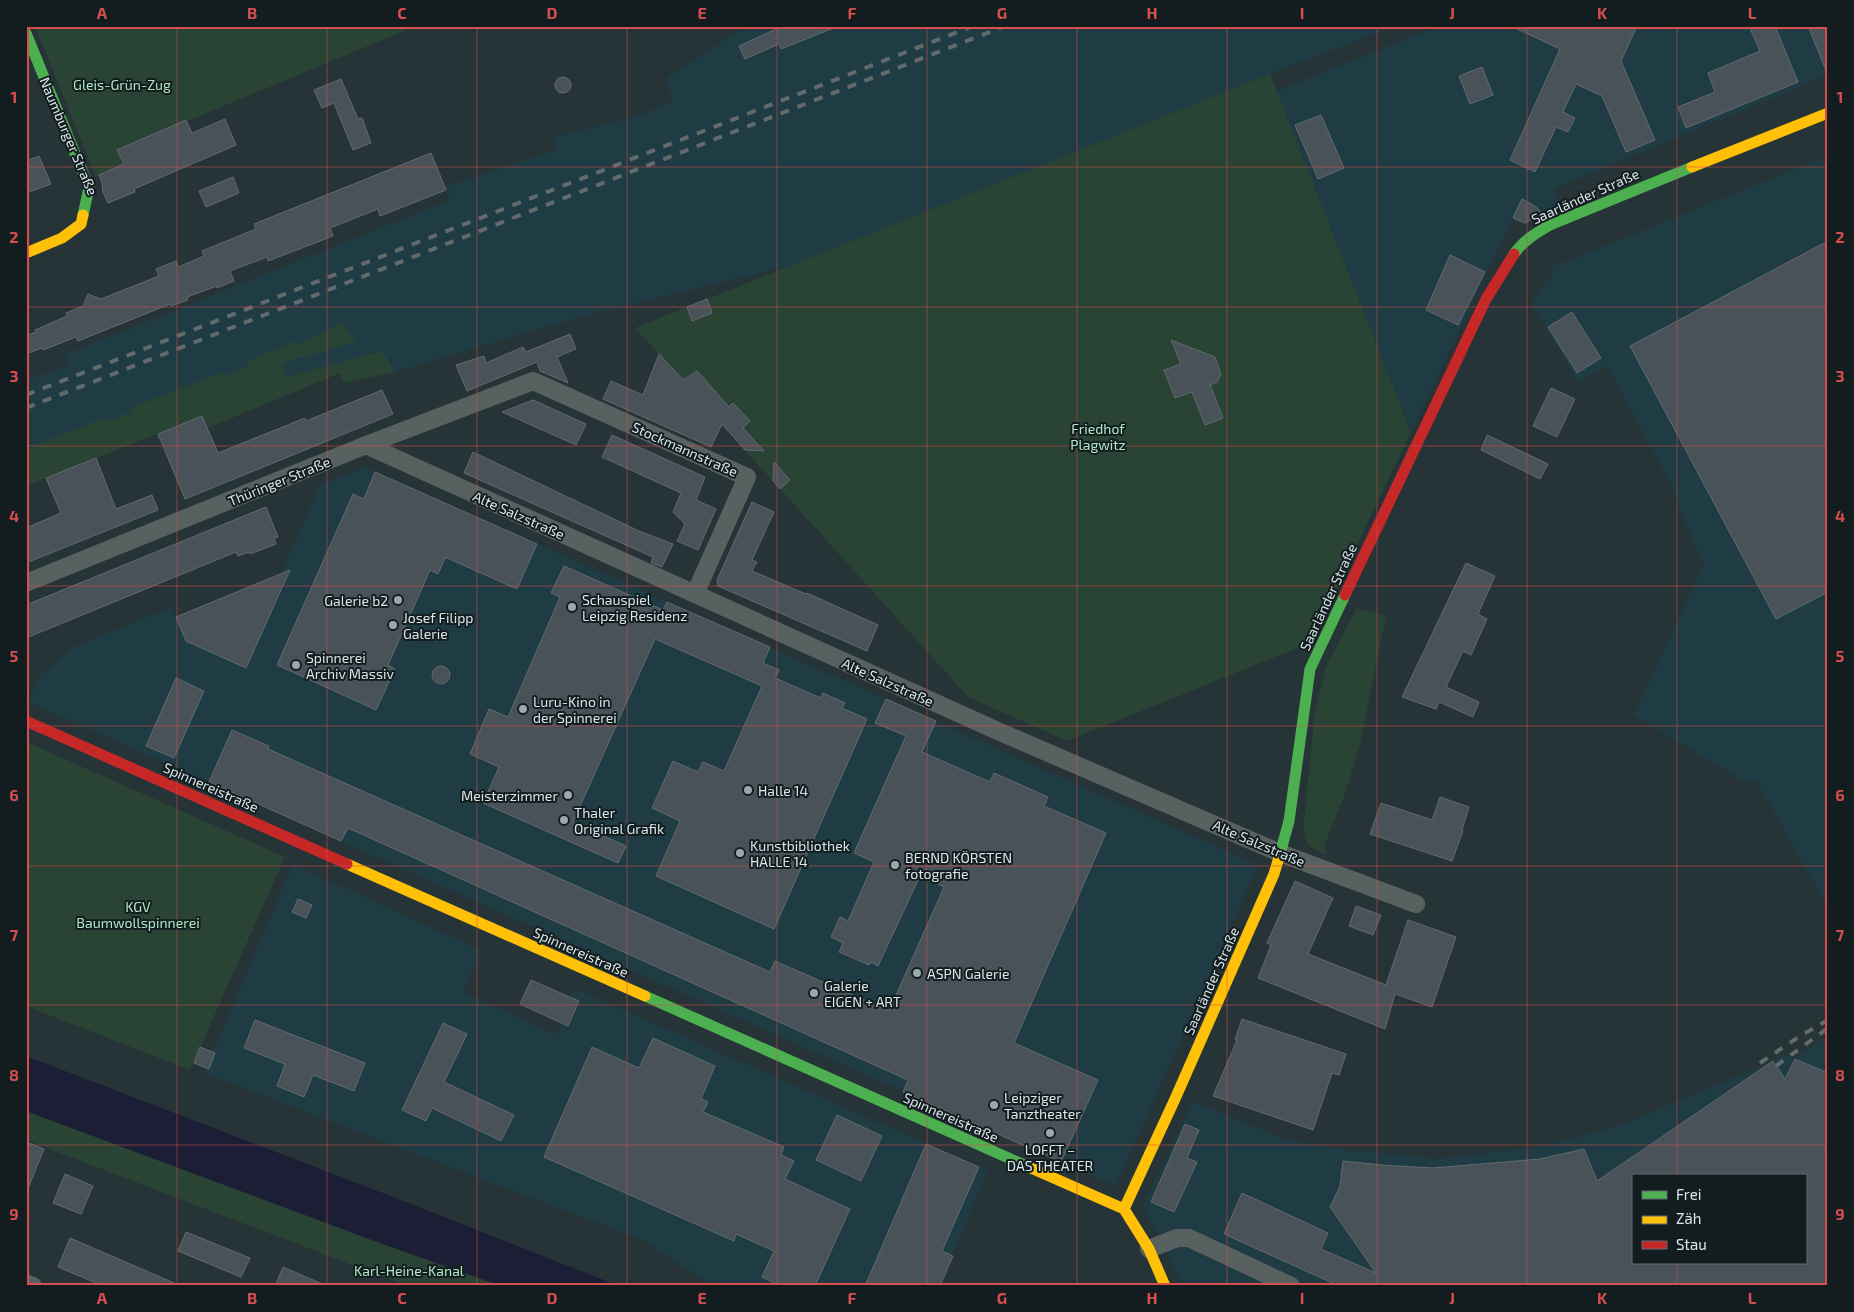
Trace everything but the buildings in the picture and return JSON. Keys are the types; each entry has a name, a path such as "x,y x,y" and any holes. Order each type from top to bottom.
{"street":[{"name":"Naumburger Straße","path":"26,33 89,188 81,224 62,238 26,253"},
{"name":"Saarländer Straße","path":"1124,1209 1176,1099 1274,874 1289,822 1310,669 1486,299 1512,258 1531,236 1550,225 1828,113"},
{"name":"Naumburger Straße","path":"76,193 84,208"},
{"name":"Thüringer Straße","path":"26,583 533,381"},
{"name":"Stockmannstraße","path":"533,381 747,477 695,594"},
{"name":"Alte Salzstraße","path":"366,446 1000,732 1280,853 1416,904"},
{"name":"Spinnereistraße","path":"26,721 1124,1209"},
{"path":"1124,1209 1149,1249 1165,1286"},
{"path":"1149,1249 1177,1238 1189,1238 1291,1286"},
{"path":"26,1283 33,1286"}],"shaded area":[{"path":"747,26 1395,26 1270,74 797,264 573,319 395,372 390,361 340,373 26,463 26,381 68,365 64,355 450,200 445,187 557,150 554,137 639,116 673,100 666,78"},
{"path":"1439,26 1828,26 1828,75 1553,189 1561,205 1527,224 1513,218 1411,432 1276,91"},
{"path":"1828,156 1828,908 1757,782 1741,780 1634,715 1704,564 1684,520 1673,488 1607,366 1578,383 1531,303 1554,271 1550,268"},
{"path":"365,467 1258,865 1116,1186 28,702 40,676 74,647 172,607 176,617 281,574 320,485"},
{"path":"293,864 482,951 463,991 556,1035 574,988 988,1171 939,1286 713,1286 642,1240 204,1073"},
{"path":"1828,1035 1828,1286 1182,1286 1143,1205 1193,1101 1284,1139 1342,1149 1439,1159 1548,1145 1618,1126 1773,1061 1783,1054 1795,1059"},
{"path":"26,1056 619,1286 501,1286 369,1239 26,1111"}],"green space":[{"name":"Gleis-Grün-Zug","path":"35,26 416,26 118,150 124,164 96,177"},
{"name":"Friedhof Plagwitz","path":"1270,74 1411,432 1310,643 1067,741 968,697 635,328"},
{"path":"342,323 356,342 282,363 286,377 382,351 395,372 344,383 340,373 208,428 202,416 26,486 26,449 104,418 106,422 131,412 130,408 224,372 226,376 249,366 248,361 295,341 298,345"},
{"path":"1357,608 1386,616 1361,740 1346,791 1324,846 1327,855 1308,843 1304,830 1315,710 1326,667"},
{"name":"KGV Baumwollspinnerei","path":"26,742 285,857 190,1070 26,1006"},
{"name":"Karl-Heine-Kanal","path":"26,1111 369,1239 501,1286 407,1286 26,1140"}],"railway":[{"path":"26,395 973,26"},
{"path":"26,408 1005,26"},
{"path":"1760,1063 1828,1020"},
{"path":"1776,1066 1828,1028"}],"traffic: fast":[{"path":"26,33 89,188 83,215"},
{"path":"1514,254 1526,241 1550,225 1692,167"},
{"path":"1280,854 1289,821 1310,669 1345,595"},
{"path":"645,996 1031,1168"}],"traffic: slow":[{"path":"1692,167 1828,113"},
{"path":"26,253 62,238 81,224 83,215"},
{"path":"1124,1209 1175,1099 1274,874 1280,854"},
{"path":"347,864 645,996"},
{"path":"1031,1168 1124,1209"},
{"path":"1124,1209 1149,1249 1165,1286"}],"traffic: jam":[{"path":"1345,595 1486,299 1514,254"},
{"path":"26,721 347,864"}],"place":[{"name":"Galerie b2","path":"398,600"},
{"name":"Schauspiel Leipzig Residenz","path":"572,607"},
{"name":"Josef Filipp Galerie","path":"393,625"},
{"name":"Spinnerei Archiv Massiv","path":"296,665"},
{"name":"Luru-Kino in der Spinnerei","path":"523,709"},
{"name":"Halle 14","path":"748,790"},
{"name":"Meisterzimmer","path":"568,795"},
{"name":"Thaler Original Grafik","path":"564,820"},
{"name":"Kunstbibliothek HALLE 14","path":"740,853"},
{"name":"BERND KÖRSTEN fotografie","path":"895,865"},
{"name":"ASPN Galerie","path":"917,973"},
{"name":"Galerie EIGEN + ART","path":"814,993"},
{"name":"Leipziger Tanztheater","path":"994,1105"},
{"name":"LOFFT – DAS THEATER","path":"1050,1133"}]}
